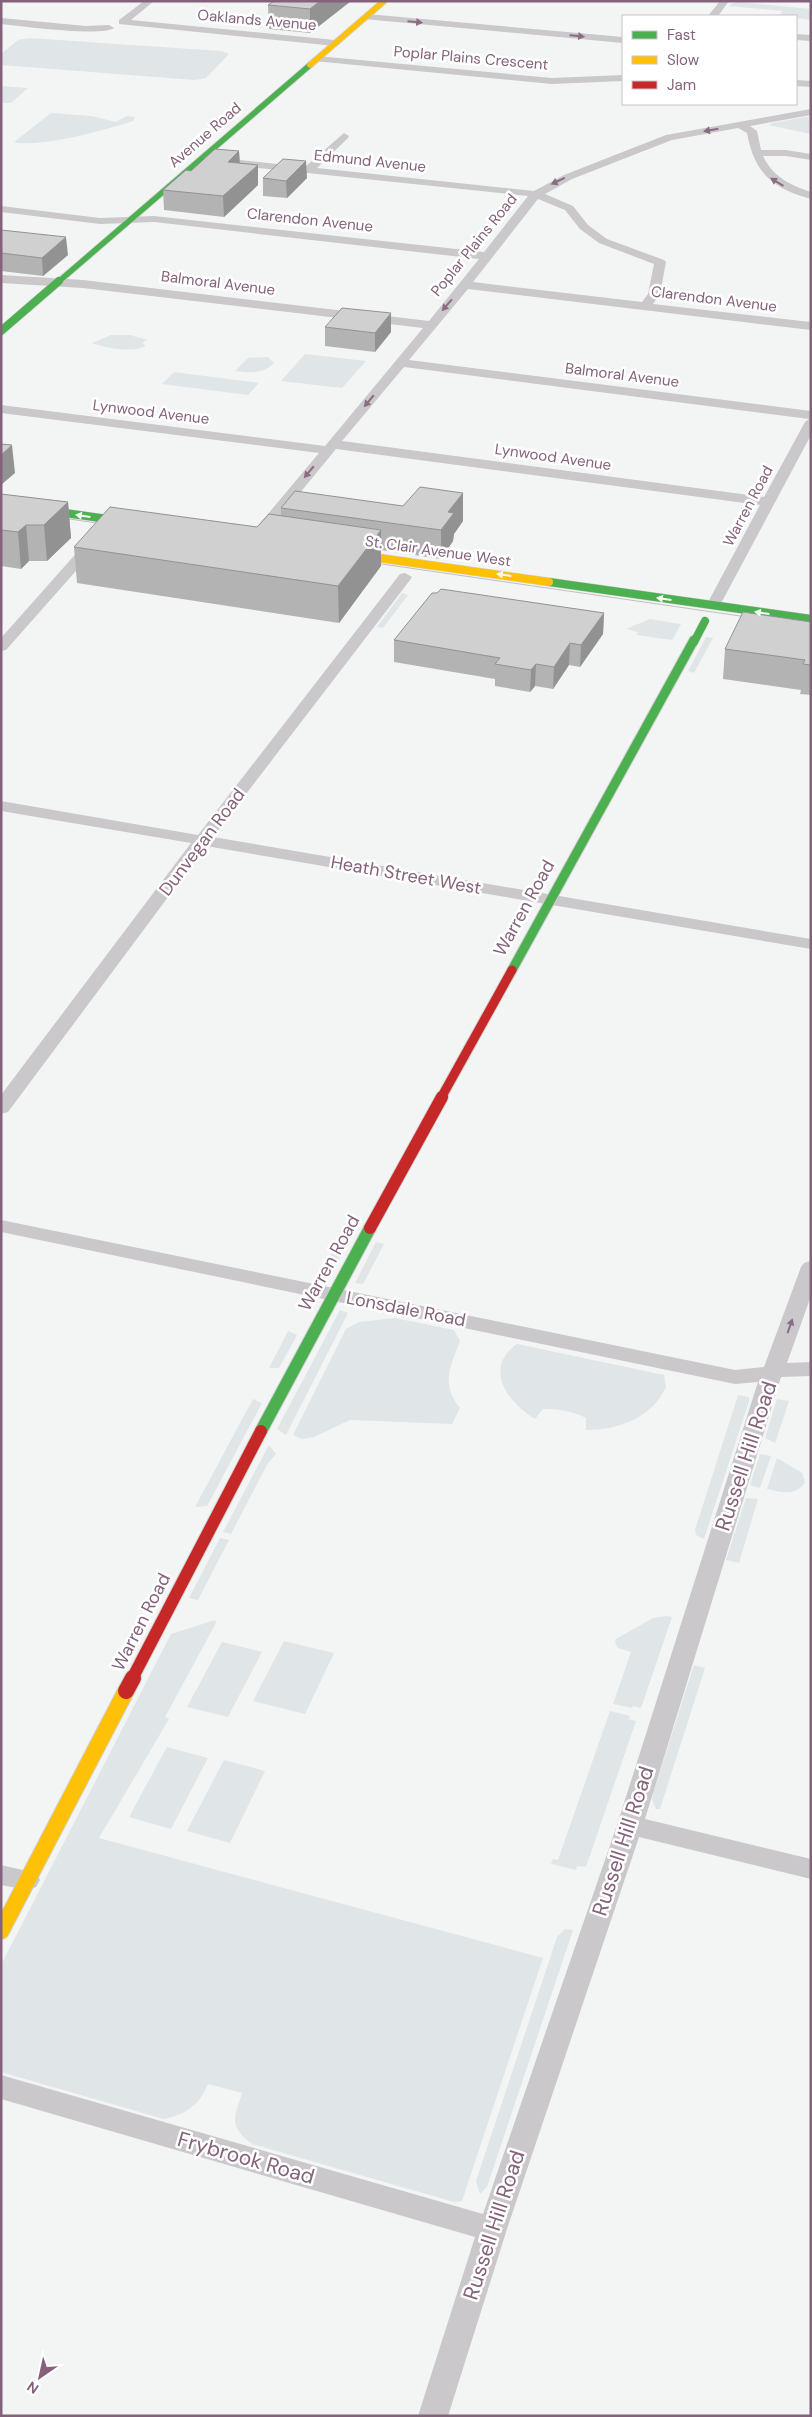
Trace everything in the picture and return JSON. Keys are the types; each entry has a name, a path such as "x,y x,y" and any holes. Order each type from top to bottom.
{"main road":[{"name":"Avenue Road","path":"1,331 384,1"},
{"path":"1,504 147,525"},
{"path":"83,532 101,534"},
{"name":"St. Clair Avenue West","path":"332,551 521,583 811,620"},
{"name":"Warren Road","path":"1,1931 332,1294 705,621"}],"street":[{"name":"Oaklands Avenue","path":"150,1 122,22 335,43"},
{"path":"714,15 725,1"},
{"path":"367,17 622,40"},
{"path":"1,21 86,29 109,28"},
{"path":"797,37 811,38"},
{"name":"Poplar Plains Crescent","path":"317,59 552,81 622,78"},
{"path":"797,83 811,84"},
{"name":"Poplar Plains Road","path":"254,540 465,285 536,194 568,176 670,137 811,112"},
{"path":"740,125 752,131 757,153 768,176 782,186 811,196"},
{"path":"308,170 344,136"},
{"path":"757,153 786,153 811,157"},
{"name":"Edmund Avenue","path":"200,159 536,194 569,208 584,226 603,241 660,262 654,294 645,307"},
{"name":"Clarendon Avenue","path":"1,209 100,221 154,219 486,256"},
{"name":"Balmoral Avenue","path":"1,279 83,284 430,325"},
{"name":"Clarendon Avenue","path":"465,285 811,326"},
{"name":"Balmoral Avenue","path":"400,363 811,415"},
{"name":"Lynwood Avenue","path":"1,409 330,447 769,502"},
{"name":"Warren Road","path":"713,606 811,422"},
{"path":"1,647 101,534"},
{"name":"Dunvegan Road","path":"1,1108 203,839 404,577"},
{"name":"Heath Street West","path":"1,806 811,944"},
{"name":"Lonsdale Road","path":"1,1226 735,1377 755,1376 790,1368 811,1370"},
{"name":"Russell Hill Road","path":"433,2416 492,2229 630,1825 734,1489 811,1267"},
{"path":"630,1825 811,1870"},
{"path":"1,1875 27,1880"},
{"name":"Frybrook Road","path":"1,2087 492,2229"}],"shaded area":[{"path":"733,3 811,9 811,20 797,18 797,15 780,15 783,11 729,6"},
{"path":"29,38 221,51 229,54 206,78 194,80 1,65 1,54 18,40"},
{"path":"1,86 28,88 11,103 1,103"},
{"path":"51,113 91,116 116,122 127,116 135,117 133,121 73,137 40,143 14,142"},
{"path":"811,116 811,134 768,125 772,123"},
{"path":"111,335 130,335 147,340 142,343 146,346 126,349 104,347 92,343"},
{"path":"305,354 366,361 342,388 281,381"},
{"path":"268,357 274,363 266,369 251,372 235,371 248,358"},
{"path":"174,372 259,383 248,395 162,384"},
{"path":"402,593 408,595 383,628 377,627"},
{"path":"650,619 681,624 672,640 636,635 638,632 626,629"},
{"path":"706,637 713,638 694,673 688,671"},
{"path":"348,1223 358,1226 331,1274 327,1277 320,1275"},
{"path":"376,1242 384,1244 363,1284 355,1283"},
{"path":"340,1310 348,1313 286,1435 277,1429"},
{"path":"395,1318 454,1330 460,1341 449,1374 450,1390 460,1408 452,1424 350,1420 314,1437 302,1439 293,1435 346,1329 359,1322"},
{"path":"288,1331 297,1335 279,1368 269,1368"},
{"path":"517,1344 664,1375 666,1387 660,1398 643,1414 622,1425 610,1428 586,1430 586,1418 560,1410 543,1409 535,1419 525,1412 508,1394 500,1374 502,1363 507,1353"},
{"path":"738,1395 749,1397 749,1401 704,1539 696,1535 695,1530"},
{"path":"253,1399 262,1403 207,1506 195,1507"},
{"path":"777,1399 789,1401 775,1443 765,1438"},
{"path":"269,1445 276,1454 268,1463 231,1534 223,1532"},
{"path":"760,1454 771,1456 760,1488 750,1485"},
{"path":"777,1458 802,1473 805,1482 797,1490 788,1492 767,1489"},
{"path":"746,1498 758,1499 739,1563 726,1560"},
{"path":"220,1538 229,1540 198,1600 189,1598"},
{"path":"672,1617 641,1708 613,1704 631,1652 618,1648 615,1643 616,1639 653,1618"},
{"path":"215,1620 216,1623 165,1717 169,1719 99,1838 543,1958 462,2201 454,2202 252,2144 239,2132 235,2121 242,2093 208,2084 201,2098 191,2108 164,2119 1,2072 1,1965 171,1634"},
{"path":"284,1641 334,1653 305,1714 253,1701"},
{"path":"222,1642 262,1652 228,1717 187,1707"},
{"path":"694,1665 705,1668 660,1809 656,1809 652,1799 653,1793"},
{"path":"610,1711 630,1716 628,1719 636,1721 586,1867 577,1866 576,1870 551,1864 553,1859 558,1860"},
{"path":"167,1747 208,1758 171,1829 129,1817"},
{"path":"224,1760 265,1771 230,1843 187,1831"},
{"path":"565,1929 573,1930 487,2187 480,2194 476,2181 557,1937"}],"building":[{"path":"274,1 320,1 310,9 268,5"},
{"path":"215,149 239,151 228,162 258,165 223,196 163,190 186,170 191,171"},
{"path":"283,159 306,161 286,181 263,178"},
{"path":"1,230 66,237 42,258 1,253"},
{"path":"342,308 391,313 375,333 325,327"},
{"path":"1,444 12,445 1,455"},
{"path":"420,487 463,493 448,512 454,513 441,530 281,508 295,491 403,506"},
{"path":"1,494 68,502 44,525 26,525 18,532 1,530"},
{"path":"110,507 257,527 269,514 381,530 338,586 74,547"},
{"path":"441,589 604,613 581,645 570,643 554,667 536,664 531,670 495,664 500,658 394,640 432,593 437,593"},
{"path":"743,612 811,622 811,665 803,664 805,660 725,649"}],"tram line":[{"path":"56,517 110,525"},
{"path":"368,562 754,618"}],"traffic: fast":[{"path":"1,331 310,65"},
{"path":"1,504 136,523"},
{"path":"549,582 811,619"},
{"path":"512,970 705,621"},
{"path":"261,1431 370,1228"}],"traffic: slow":[{"path":"310,65 384,1"},
{"path":"344,553 549,582"},
{"path":"1,1931 126,1691"}],"traffic: jam":[{"path":"370,1228 512,970"},
{"path":"126,1691 261,1431"}]}
